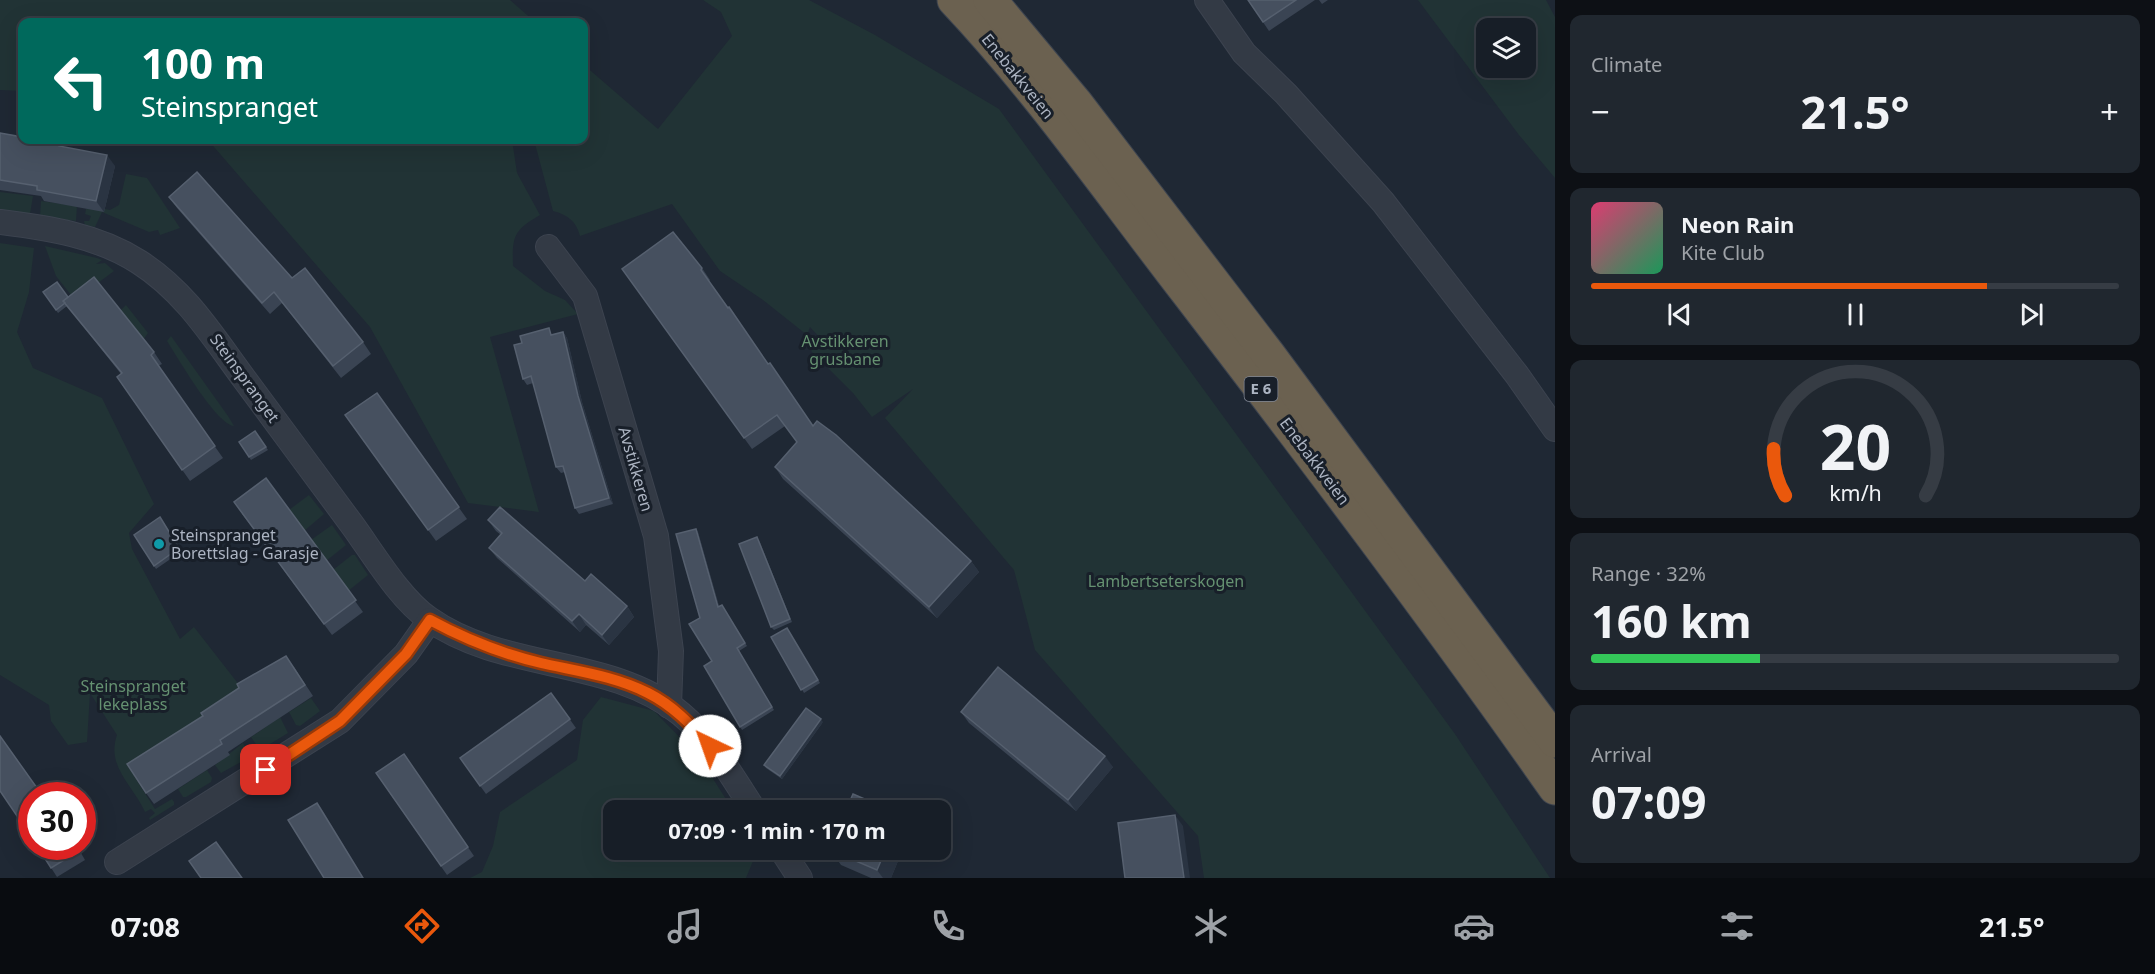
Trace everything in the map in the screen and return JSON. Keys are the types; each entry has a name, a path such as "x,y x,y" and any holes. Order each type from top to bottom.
{"highway":[{"name":"Enebakkveien","path":"954,0 1019,75 1249,373 1401,576 1555,788"},
{"name":"Enebakkveien","path":"990,0 1076,103 1247,326 1555,741"}],"street":[{"path":"1208,0 1244,53 1286,94 1383,202 1517,375 1555,429"},
{"name":"Steinspranget","path":"0,222 54,230 111,247 146,267 184,298 398,585 430,620 459,635 508,653 601,677 647,692 682,715 710,746 747,800"},
{"name":"Avstikkeren","path":"548,247 585,296 656,536 671,651 669,706"},
{"path":"117,862 340,721 406,654 430,620"},
{"path":"788,860 800,878"}],"green space":[{"path":"0,0 510,0 530,18 18,18 18,91 0,90"},
{"name":"Lambertseterskogen","path":"703,0 809,0 875,35 999,109 1455,734 1550,878 1204,878 1198,836 1035,650 1014,570 885,418 913,389 872,417 853,393 811,351 822,340 810,327 807,335 763,300 720,271 672,204 580,236 571,219 553,211 535,144 588,144 588,68 658,129 732,36 721,12"},
{"path":"1418,0 1546,0 1555,17 1555,178 1476,78 1536,78 1536,18 1476,18 1476,78"},
{"path":"211,144 513,144 517,173 540,215 525,225 516,235 513,247 513,266 545,291 565,300 578,314 490,337 539,512 468,503 370,327"},
{"path":"126,174 147,178 180,228 160,235 158,230 149,232 102,212 95,227 85,225 84,221 89,221 91,216 85,214 87,205 110,210 119,205"},
{"path":"0,192 33,196 30,214 0,211"},
{"path":"41,201 77,206 76,221 40,217"},
{"name":"Steinspranget lekeplass","path":"0,243 34,248 29,292 17,332 33,368 102,398 154,504 129,533 132,549 180,639 194,627 240,686 263,671 134,776 155,809 172,799 174,802 174,805 150,820 149,818 155,813 151,809 145,812 122,775 115,757 117,735 90,693 87,742 68,745 51,721 49,705 0,675"},
{"path":"45,246 97,258 102,260 96,264 105,263 114,271 75,300 56,276"},
{"path":"126,305 148,333 143,340 120,311"},
{"path":"171,336 234,426 217,414 198,389 167,341"},
{"path":"309,495 324,514 304,531 289,510"},
{"path":"332,525 346,545 326,561 311,540"},
{"path":"355,555 368,575 348,591 333,570"},
{"path":"601,697 654,711 699,757 727,800 603,800 603,860 753,860 746,878 470,878 482,872 493,846 500,812 577,760 583,720"},
{"path":"311,698 320,711 300,726 296,725 289,712"},
{"path":"280,717 288,733 260,750 251,737"},
{"path":"243,743 250,757 221,773 215,765"},
{"path":"207,770 212,778 211,782 183,797 178,789"}],"building":[{"path":"1248,0 1296,0 1263,22"},
{"path":"0,133 18,136 18,144 59,144 59,146 107,155 96,201 37,190 37,186 0,180"},
{"path":"197,172 292,278 305,268 363,342 333,366 274,292 262,303 169,197"},
{"path":"673,232 702,268 701,270 768,364 770,363 813,426 817,421 836,435 971,561 929,607 775,467 797,442 777,415 744,438 622,269"},
{"path":"94,277 154,352 151,355 215,446 182,470 117,377 122,373 63,301"},
{"path":"57,282 68,297 63,301 65,303 56,310 43,292"},
{"path":"549,328 551,335 563,332 578,396 609,498 575,508 563,466 556,467 531,376 523,379 514,345 522,343 520,336"},
{"path":"377,393 459,507 428,530 345,415"},
{"path":"255,431 266,447 249,457 239,442"},
{"path":"266,478 356,600 324,624 234,502"},
{"path":"500,507 585,581 591,574 627,606 602,635 579,614 572,621 489,548 502,533 488,520"},
{"name":"Steinspranget Borettslag - Garasje","path":"160,517 179,548 154,566 134,535"},
{"path":"696,529 718,607 722,605 745,643 737,648 772,707 740,727 704,666 712,661 689,624 700,618 676,534"},
{"path":"757,537 790,619 771,627 739,544"},
{"path":"787,628 818,680 801,690 771,637"},
{"path":"286,656 305,685 220,740 222,744 146,793 127,764 203,716 201,713 239,688 237,684"},
{"path":"998,667 1105,756 1068,800 961,712"},
{"path":"551,693 570,719 480,786 460,758"},
{"path":"806,708 821,719 780,776 764,765"},
{"path":"0,736 33,782 18,782 18,817 0,791"},
{"path":"404,754 468,847 441,866 376,773"},
{"path":"853,794 867,800 850,800"},
{"path":"317,803 363,878 324,878 288,820"},
{"path":"1175,815 1184,878 1125,878 1118,823"},
{"path":"216,842 242,878 201,878 189,861"},
{"path":"46,860 64,860 51,868"},
{"path":"854,860 881,860 877,870"}],"place":[{"name":"Steinspranget Borettslag - Garasje","path":"159,544"}],"route":[{"path":"266,770 340,721 406,654 430,620 459,635 508,653 539,663 601,677 647,692 682,715 710,746"}],"park label":[{"name":"Avstikkeren grusbane","path":"845,350"}]}
